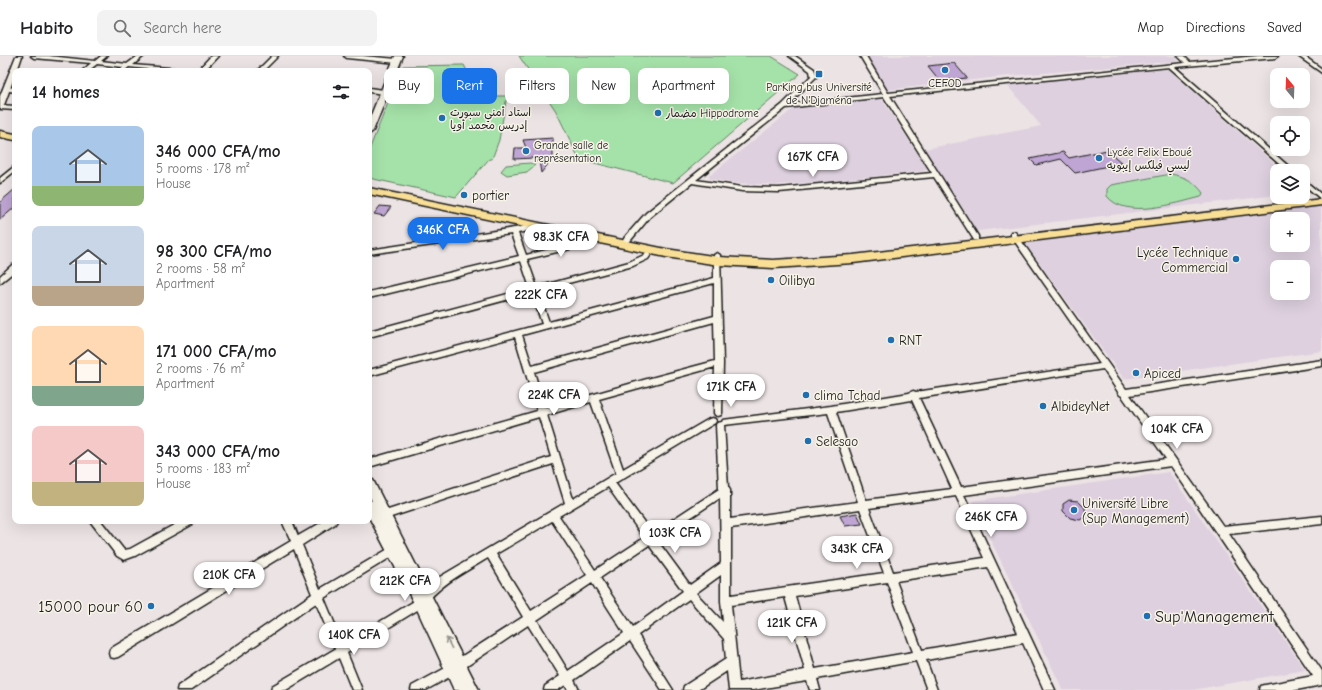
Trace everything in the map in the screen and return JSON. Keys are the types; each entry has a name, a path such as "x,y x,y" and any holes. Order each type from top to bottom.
{"main road":[{"path":"372,122 384,92"},
{"path":"0,134 12,136"},
{"path":"0,140 12,142"},
{"path":"372,186 440,204 582,235 626,241 651,250 773,264 976,238 1015,237"},
{"path":"372,192 717,258"},
{"path":"805,260 1015,237 1322,198"}],"street":[{"path":"14,68 19,56"},
{"path":"34,56 155,68"},
{"path":"88,68 104,56"},
{"path":"125,68 141,56"},
{"path":"197,68 210,56"},
{"path":"203,68 215,56"},
{"path":"263,68 275,56"},
{"path":"347,56 398,59"},
{"path":"626,241 648,215 784,106 814,76 812,70 792,56"},
{"path":"863,56 976,238"},
{"path":"1181,56 1189,64"},
{"path":"784,106 1275,56"},
{"path":"1301,56 1322,71"},
{"path":"1171,66 1283,164"},
{"path":"12,74 0,106 12,108"},
{"path":"6,89 12,90"},
{"path":"372,90 384,92"},
{"path":"0,181 12,171"},
{"path":"690,181 742,189 779,190 936,175"},
{"path":"1310,187 1322,198"},
{"path":"372,252 542,226"},
{"path":"514,231 546,325"},
{"path":"372,295 573,245 578,242 582,235"},
{"path":"1015,237 1221,531 1322,680 1265,690"},
{"path":"372,333 631,264 640,261 651,250"},
{"path":"717,258 720,363 718,413 713,416 719,423 726,524 726,602 734,689 1026,637"},
{"path":"0,280 12,270"},
{"path":"372,372 718,279"},
{"path":"529,370 718,318"},
{"path":"518,333 570,505"},
{"path":"372,462 647,382 720,363"},
{"path":"1123,393 1322,363"},
{"path":"276,690 341,651 422,599 441,581 621,475 719,423 831,408 913,394 1105,366"},
{"path":"913,394 1050,690"},
{"path":"594,398 621,475"},
{"path":"831,408 863,504 932,690"},
{"path":"385,516 557,459"},
{"path":"726,524 1173,462"},
{"path":"609,482 690,593 729,637"},
{"path":"372,489 455,667 472,690"},
{"path":"416,690 455,667 724,490"},
{"path":"372,511 392,551 422,599"},
{"path":"553,515 630,635 668,690"},
{"path":"1221,531 1322,520"},
{"path":"97,524 120,553 124,555 132,553 185,524"},
{"path":"288,524 357,690"},
{"path":"114,653 327,524"},
{"path":"182,690 318,596 392,551"},
{"path":"490,553 574,690"},
{"path":"726,602 890,576 991,562"},
{"path":"550,690 690,593 726,565"},
{"path":"789,592 815,690"},
{"path":"688,690 731,662"},
{"path":"455,667 461,690"}],"shaded area":[{"path":"867,56 1174,56 1180,61 998,77 887,90"},
{"name":"Lycée Felix Eboué ليسي فيلكس إيبويه","path":"1168,69 1274,164 1270,164 1270,196 977,231 925,149 1041,126 1007,85"},
{"path":"881,98 927,168 924,171 775,185 734,183 710,179 709,176 793,109"},
{"path":"1321,206 1322,351 1124,379 1025,243 1270,212 1270,252 1310,252 1310,212 1273,212"},
{"name":"Sup'Management","path":"1169,472 1305,670 1192,690 1063,690 972,501"}],"green space":[{"name":"مضمار Hippodrome","path":"519,56 771,56 800,74 673,183 579,159 551,104 569,104 569,68 527,68"},
{"name":"استاد أمني سبورت إدريس محمد أويا","path":"464,65 466,68 442,68 442,104 497,104 497,96 505,96 506,104 499,140 492,159 489,159 456,197 372,179 372,143 388,104 434,104 434,68 402,68 403,66"},
{"path":"530,163 535,165 527,172 507,175 501,171 506,165"},
{"path":"1171,174 1185,178 1196,185 1203,193 1201,197 1165,206 1138,208 1126,207 1115,203 1107,196 1107,189 1111,185"}],"building":[{"name":"CEFOD","path":"954,63 967,78 940,81 928,66"},
{"path":"553,138 553,158 541,173 539,161 534,161 534,158 514,159 515,148 526,148 523,140"},
{"path":"1107,150 1122,163 1075,173 1061,159 1036,165 1030,159 1063,152 1069,158"},
{"path":"12,192 12,210 0,220 0,202"},
{"path":"380,206 391,207 384,216 374,214"},
{"name":"Université Libre (Sup Management)","path":"1069,500 1078,501 1085,508 1086,516 1080,520 1070,518 1063,511 1063,504"},
{"path":"857,513 862,524 845,526 840,516"}],"place":[{"name":"CEFOD","path":"945,70"},
{"name":"ParKing bus Université de N'Djaména","path":"819,74"},
{"name":"مضمار Hippodrome","path":"658,113"},
{"name":"استاد أمني سبورت إدريس محمد أويا","path":"442,118"},
{"name":"Grande salle de représentation","path":"526,151"},
{"name":"Lycée Felix Eboué ليسي فيلكس إيبويه","path":"1099,158"},
{"name":"portier","path":"464,195"},
{"name":"Lycée Technique Commercial","path":"1236,259"},
{"name":"Oilibya","path":"771,280"},
{"name":"RNT","path":"891,340"},
{"name":"Apiced","path":"1136,373"},
{"name":"clima Tchad","path":"806,395"},
{"name":"AlbideyNet","path":"1043,406"},
{"name":"Selesao","path":"808,441"},
{"name":"Université Libre (Sup Management)","path":"1074,510"},
{"name":"15000 pour 60","path":"151,606"},
{"name":"Sup'Management","path":"1147,616"}]}
